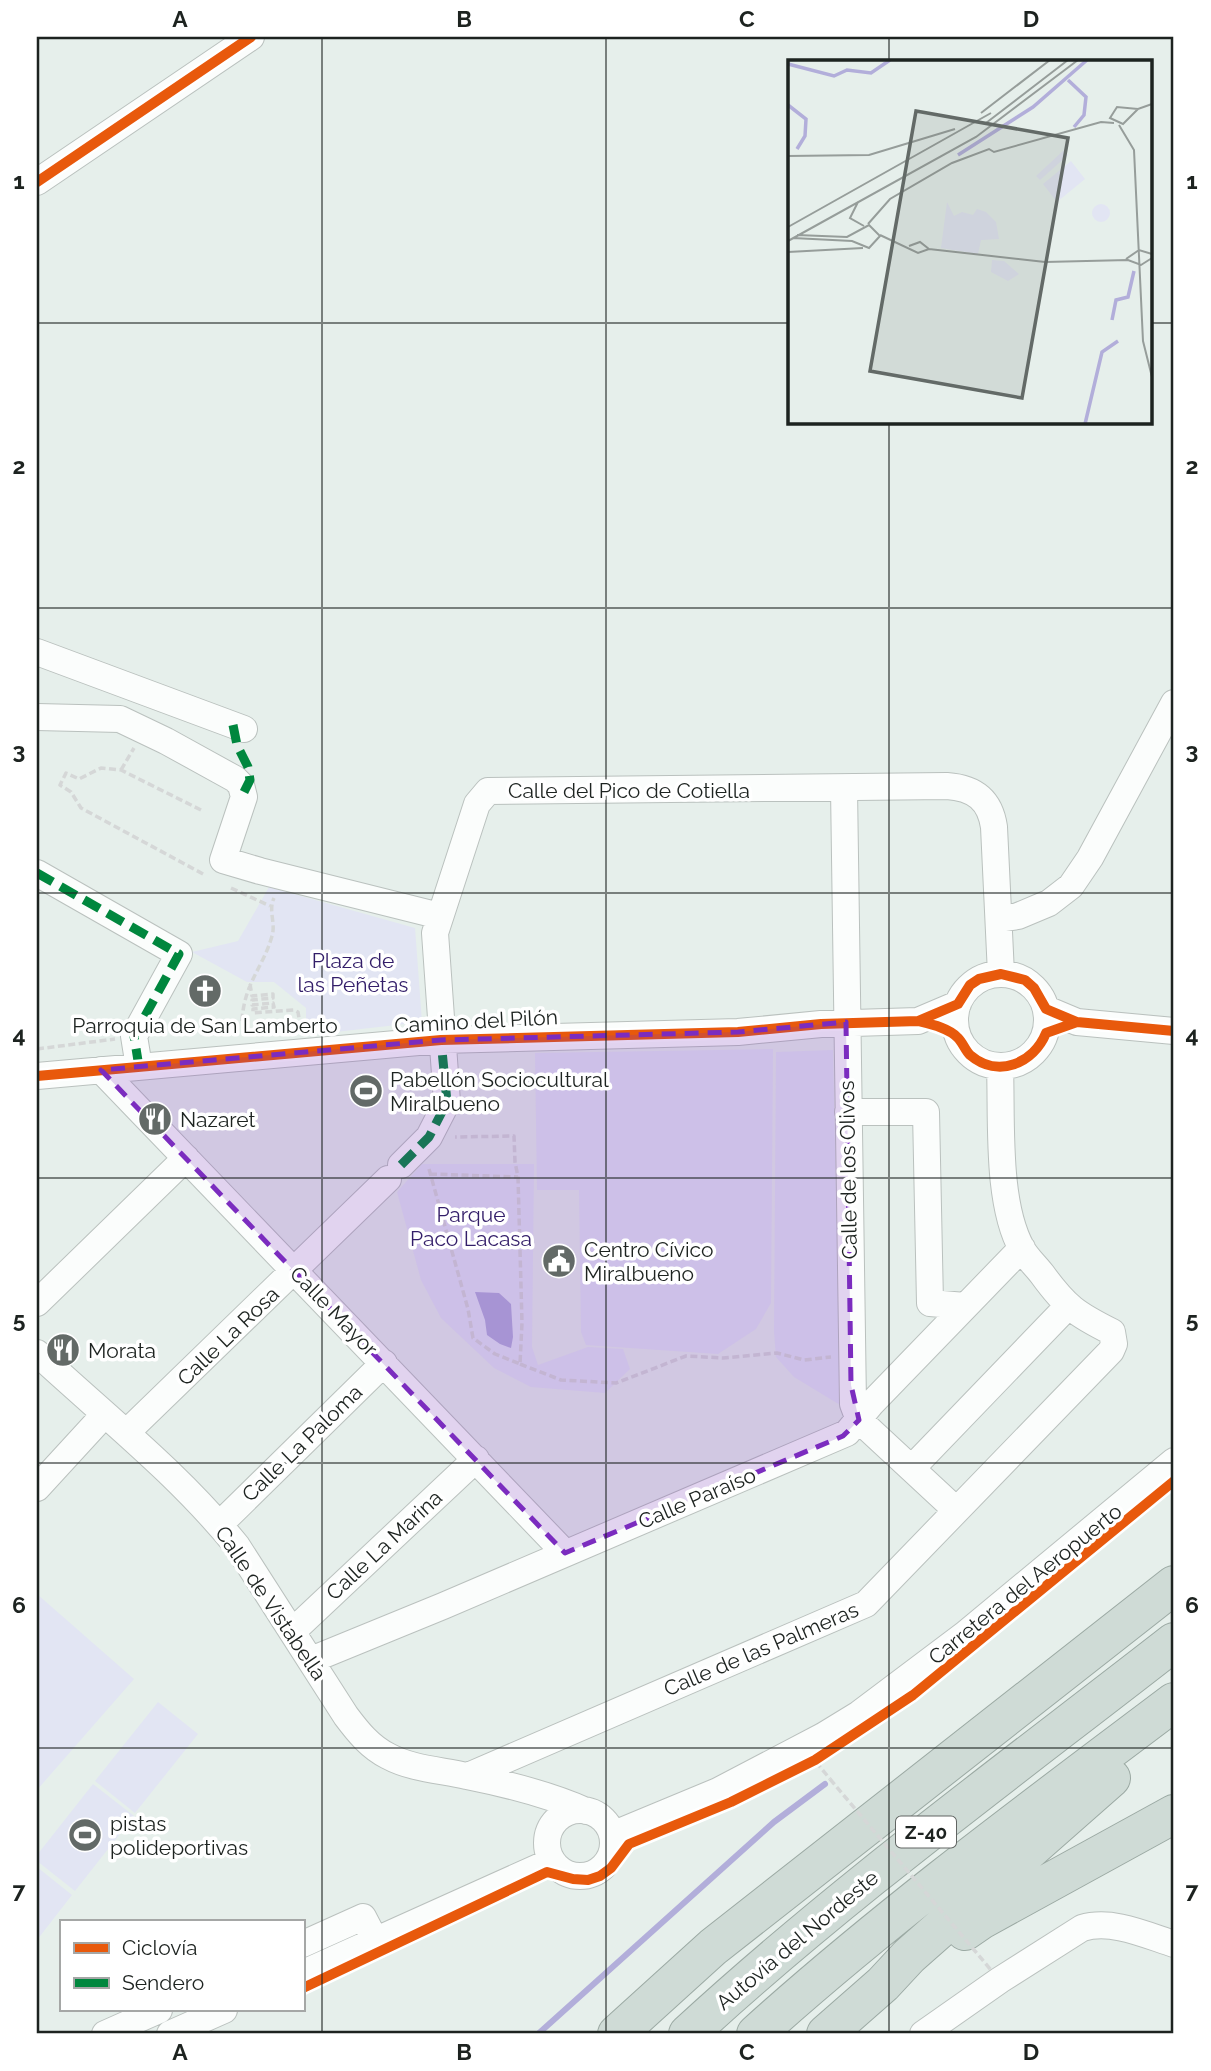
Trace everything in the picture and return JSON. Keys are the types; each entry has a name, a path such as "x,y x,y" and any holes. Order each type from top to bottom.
{"highway":[{"path":"617,2034 713,1947 1174,1585"},
{"name":"Autovía del Nordeste","path":"688,2034 826,1913 976,1793 1174,1642"},
{"name":"Z-40","path":"756,2034 1007,1827 1174,1702"},
{"path":"826,2034 883,1984 909,1956 1132,1758 1174,1725"},
{"path":"883,1984 981,1920 1174,1814"}],"street":[{"path":"37,182 251,37"},
{"path":"37,652 244,729"},
{"path":"1001,974 999,919 1018,916 1049,903 1071,886 1090,858 1174,703"},
{"path":"37,717 120,719 235,779 241,785 244,797 223,860 440,916"},
{"name":"Calle del Pico de Cotiella","path":"441,1040 435,933 477,804 488,791 959,787 984,800 995,827 999,919"},
{"name":"Calle de los Olivos","path":"844,788 851,1355 853,1404 859,1420"},
{"path":"37,873 179,954 134,1036 139,1067"},
{"path":"1001,974 1013,976 1034,988 1046,1021 1036,1051 1020,1063 1000,1067 979,1061 970,1055 957,1037 955,1014 970,985 990,975 1001,974"},
{"name":"Camino del Pilón","path":"37,1076 441,1040 738,1032 846,1022 918,1021 958,1004"},
{"name":"Camino del Pilón","path":"918,1021 957,1037"},
{"path":"1046,1021 1174,1031"},
{"name":"Calle La Rosa","path":"126,1433 413,1162 447,1102 441,1040"},
{"path":"912,1468 1068,1306 1022,1248 1008,1206 1002,1165 1000,1067"},
{"name":"Calle Mayor","path":"101,1070 565,1553"},
{"path":"848,1112 926,1112 930,1303 965,1306"},
{"path":"37,1303 186,1158"},
{"name":"Calle Paraíso","path":"312,1660 843,1436 851,1431 871,1404 1022,1248"},
{"name":"Calle de las Palmeras","path":"468,1776 866,1604 1111,1351 1114,1344 1112,1332 1068,1306"},
{"name":"Calle de Vistabella","path":"37,1353 126,1433 219,1524 237,1546 346,1716 361,1736 377,1750 406,1764 468,1776 561,1800 586,1811"},
{"name":"Calle La Paloma","path":"219,1524 384,1363"},
{"path":"37,1488 104,1415"},
{"path":"859,1420 956,1510"},
{"name":"Calle La Marina","path":"293,1631 476,1459"},
{"name":"Carretera del Aeropuerto","path":"612,1835 718,1791 859,1714 964,1634 1174,1461"},
{"path":"533,1793 544,1807 551,1827 547,1844 552,1860 563,1871 579,1876 596,1872 603,1867 611,1854 612,1835 601,1818 586,1811 567,1813 551,1827"},
{"path":"304,1973 552,1860"},
{"path":"304,1944 363,1917 375,1940"},
{"path":"923,2034 1000,1980 1083,1928 1106,1925 1174,1944"},
{"path":"105,2034 157,2011"},
{"path":"170,2034 222,2011"}],"path":[{"path":"201,810 121,770 101,768 79,779 66,773 60,785 71,792 81,808 207,876"},
{"path":"220,882 270,906 273,935 250,984 242,1021"},
{"path":"250,984 252,996 273,994 273,998 252,1000 252,1005 274,1003 274,1007 253,1009 253,1013 297,1010 299,1018"},
{"path":"37,1049 134,1036"},
{"path":"413,1162 514,1136 515,1162 519,1177 522,1322 520,1364"},
{"path":"413,1162 519,1177"},
{"path":"413,1162 468,1309 473,1338 495,1354 561,1380 617,1383 686,1356 723,1358 777,1353 804,1360 851,1355"},
{"path":"806,1766 826,1754"},
{"path":"830,1779 990,1970"}],"highlighted area":[{"path":"846,1022 851,1385 859,1420 843,1436 565,1553 101,1070 441,1040 738,1032"}],"green space":[{"name":"Plaza de las Peñetas","path":"269,887 415,928 422,1022 327,1033 306,1025 306,1008 274,982 247,982 192,952 238,941"},
{"path":"773,1049 771,1303 756,1329 718,1354 586,1345 581,1332 579,1190 537,1190 535,1053"},
{"path":"833,1050 836,1206 845,1408 794,1377 776,1357 774,1331 776,1052"},
{"name":"Parque Paco Lacasa","path":"422,1164 534,1164 532,1347 538,1365 588,1347 623,1349 630,1369 605,1393 531,1387 494,1368 441,1318 421,1280 397,1192"},
{"path":"37,1594 134,1679 37,1790"},
{"path":"158,1702 198,1734 135,1813 95,1781"},
{"name":"pistas polideportivas","path":"93,1784 134,1816 75,1891 37,1861 37,1855"},
{"path":"37,1867 72,1895 37,1940"}],"shaded area":[{"path":"475,1292 499,1293 511,1304 511,1348 487,1335 485,1320"}],"waterway":[{"path":"538,2034 774,1822 825,1784"}],"marked path":[{"path":"233,725 237,745 248,767 250,780 244,792"},
{"path":"37,873 179,954 134,1036 139,1067"},
{"path":"401,1165 429,1137 447,1102 441,1040"}],"cycle path":[{"path":"37,182 251,37"},
{"path":"37,1076 441,1040 738,1032 821,1024 918,1021 958,1004 970,985 979,979 1001,974 1025,980 1034,988 1046,1009 1077,1022 1174,1031"},
{"path":"918,1021 950,1032 960,1040 970,1055 992,1066 1014,1064 1024,1059 1040,1044 1046,1033 1077,1022"},
{"path":"304,1988 547,1872 573,1879 588,1880 600,1876 611,1868 629,1844 731,1802 815,1760 913,1695 1174,1481"}],"place":[{"name":"Parroquia de San Lamberto","path":"205,991"},
{"name":"Pabellón Sociocultural Miralbueno","path":"366,1091"},
{"name":"Nazaret","path":"155,1119"},
{"name":"Centro Cívico Miralbueno","path":"559,1261"},
{"name":"Morata","path":"63,1350"},
{"name":"pistas polideportivas","path":"85,1835"}]}
